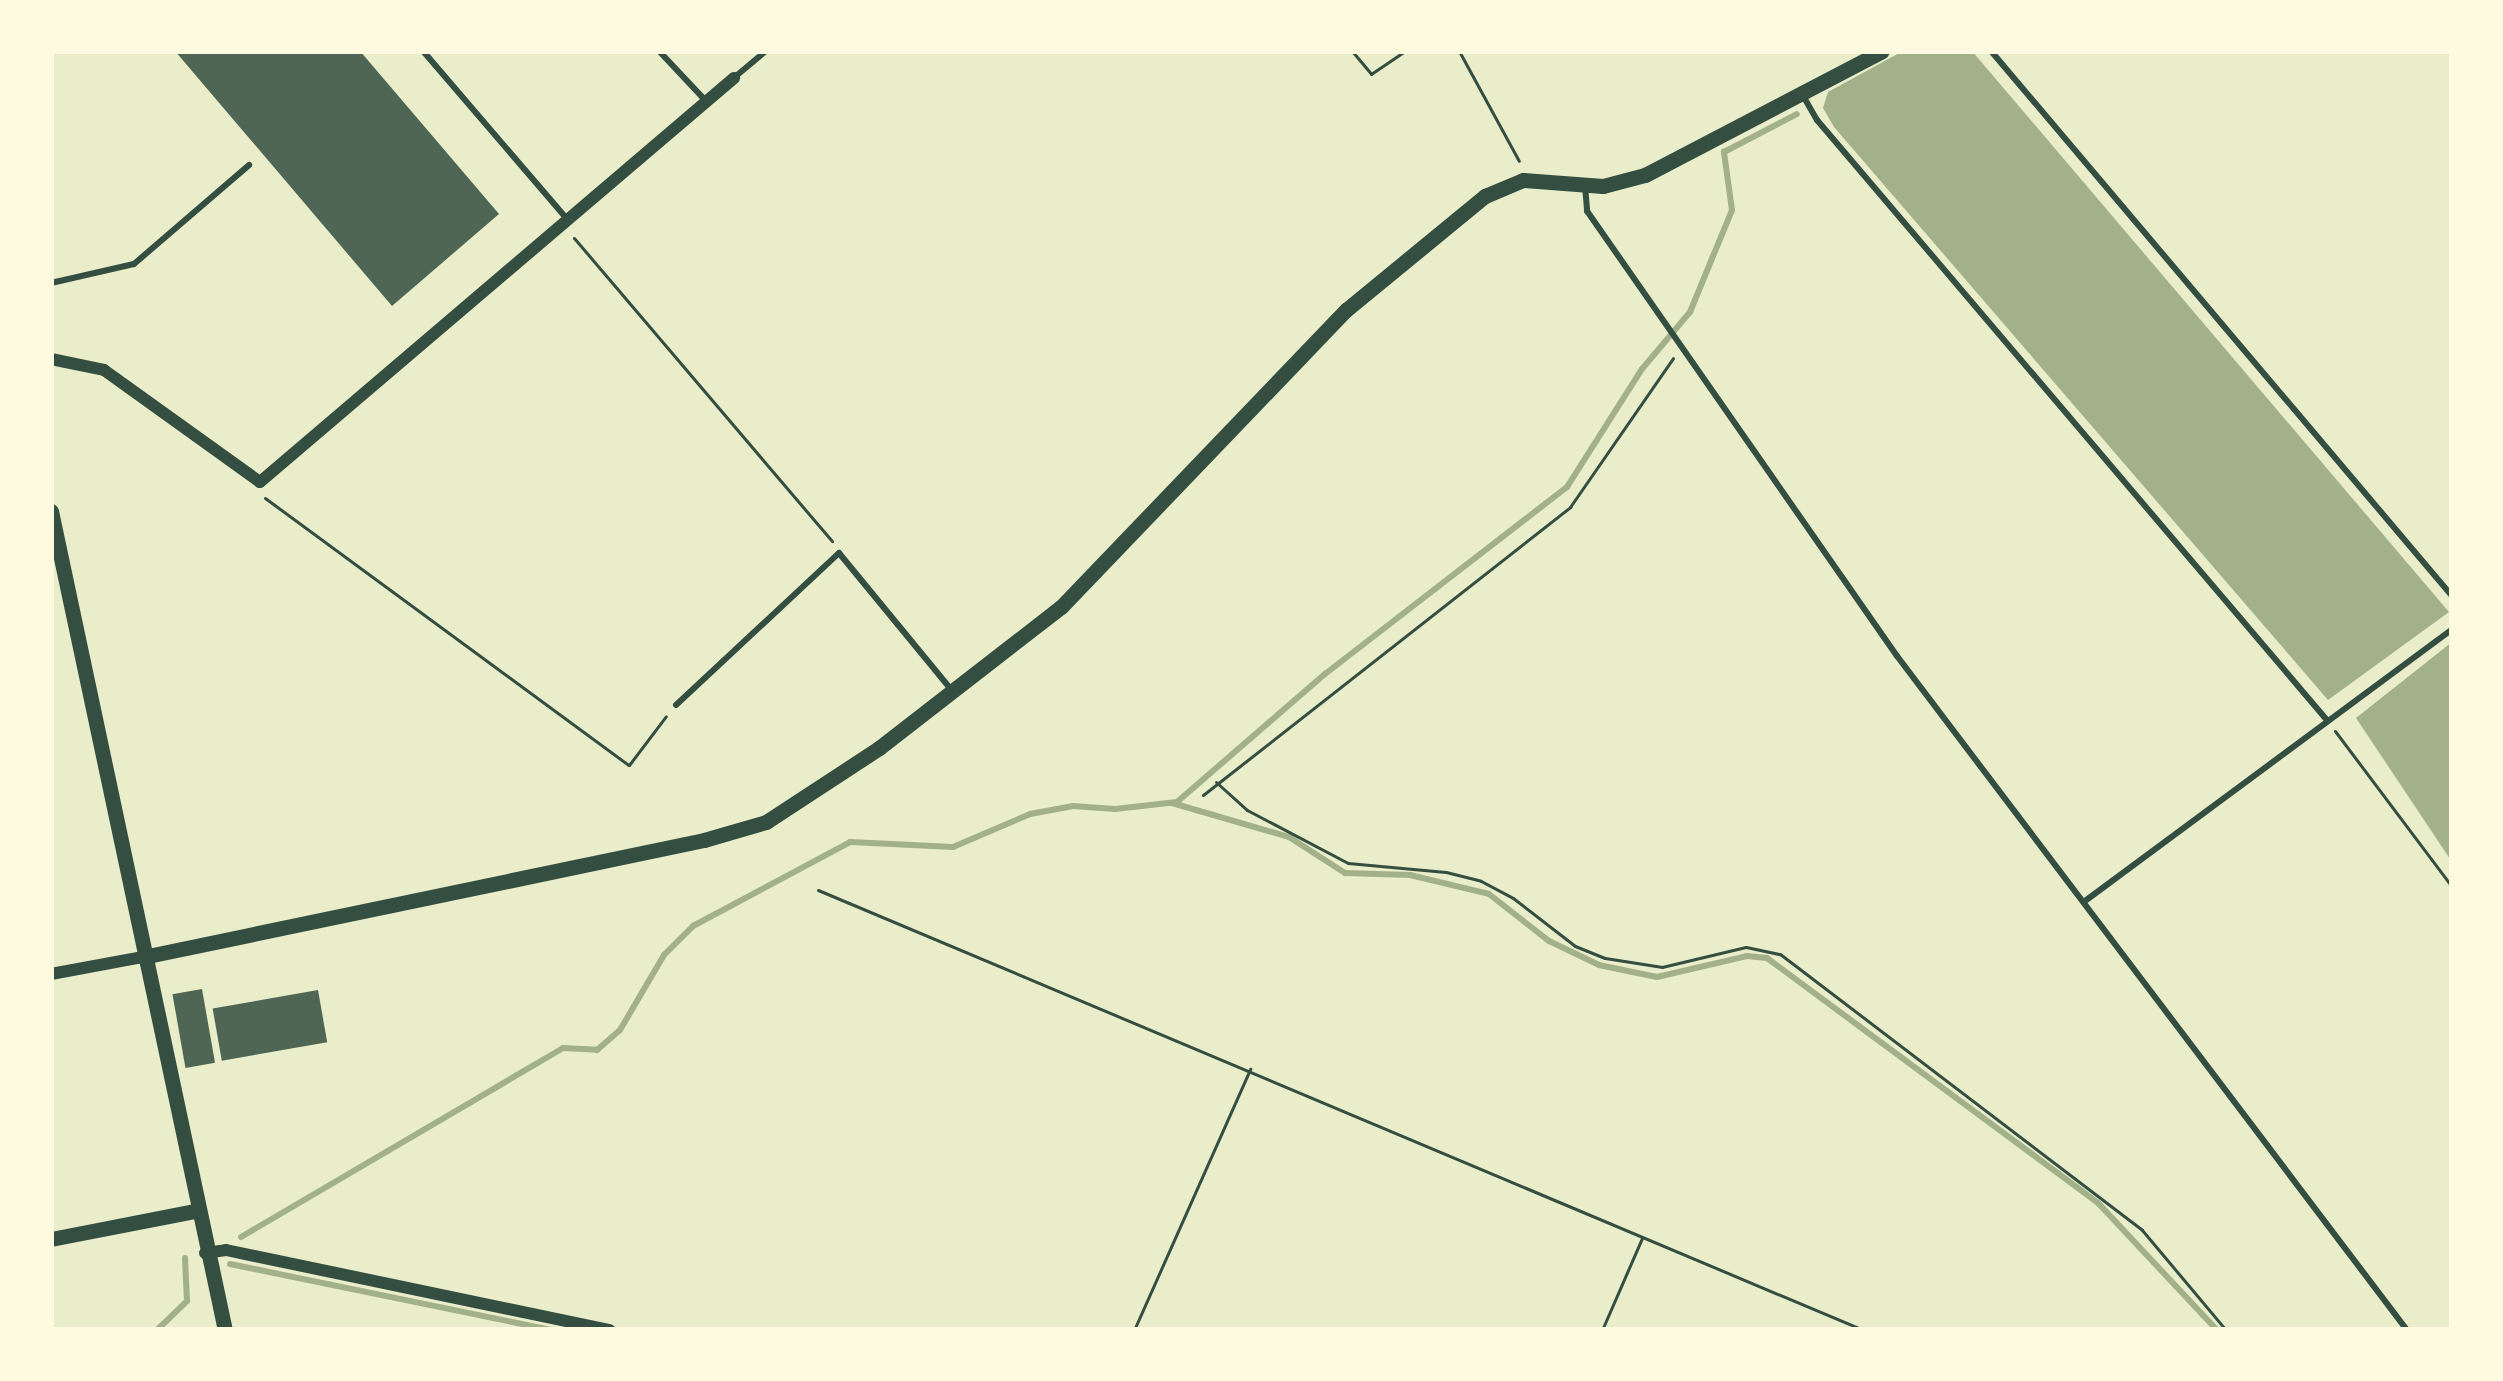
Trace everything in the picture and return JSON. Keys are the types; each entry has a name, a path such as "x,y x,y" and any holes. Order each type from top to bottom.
{"street":[{"path":"51,974 745,829 879,748 1086,584 1346,310 1494,190 1523,180 1616,184 1645,175 1882,51"},
{"path":"51,358 104,370 256,481 734,78"},
{"path":"51,511 195,1210 225,1330"},
{"path":"51,1239 195,1210"},
{"path":"205,1253 226,1250 610,1330"}],"lane":[{"path":"423,51 567,219"},
{"path":"659,51 707,101"},
{"path":"734,78 766,51"},
{"path":"1990,51 2452,596"},
{"path":"1802,93 1817,120 2327,720"},
{"path":"51,283 134,264 249,165"},
{"path":"1585,184 1587,211 1897,656 2407,1330"},
{"path":"676,705 839,553 954,692"},
{"path":"2085,901 2452,629"}],"path":[{"path":"1352,51 1371,74 1405,51"},
{"path":"1459,51 1521,165 1523,180"},
{"path":"567,219 570,233 839,553"},
{"path":"1202,795 1570,507 1681,345"},
{"path":"256,481 268,502 629,764 676,705"},
{"path":"2327,720 2452,887"},
{"path":"1216,782 1247,810 1348,863 1446,872 1481,881 1513,898 1575,946 1605,958 1662,968 1746,947 1780,954 2142,1230 2226,1330"},
{"path":"818,890 1251,1068 1863,1330"},
{"path":"1134,1330 1251,1068"},
{"path":"1602,1330 1643,1235"}],"shaded area":[{"path":"1903,51 1972,51 2449,612 2328,700 1834,127 1823,108 1828,92"},
{"path":"2452,642 2452,862 2356,718"}],"building":[{"path":"175,51 360,51 499,214 392,306"},
{"path":"202,989 215,1063 185,1068 172,994"},
{"path":"318,990 327,1042 222,1061 213,1009"}],"waterway":[{"path":"241,1237 563,1048 597,1050 620,1030 664,955 693,926 850,842 953,847 1030,814 1073,806 1115,809 1177,802 1325,674 1567,487 1642,369 1690,312 1732,210 1724,152 1797,114"},
{"path":"1172,803 1289,837 1345,873 1410,875 1489,894 1549,941 1599,965 1657,977 1747,956 1767,958 2099,1204 2217,1330"},
{"path":"157,1330 187,1301 185,1258"},
{"path":"230,1264 552,1330"}]}
